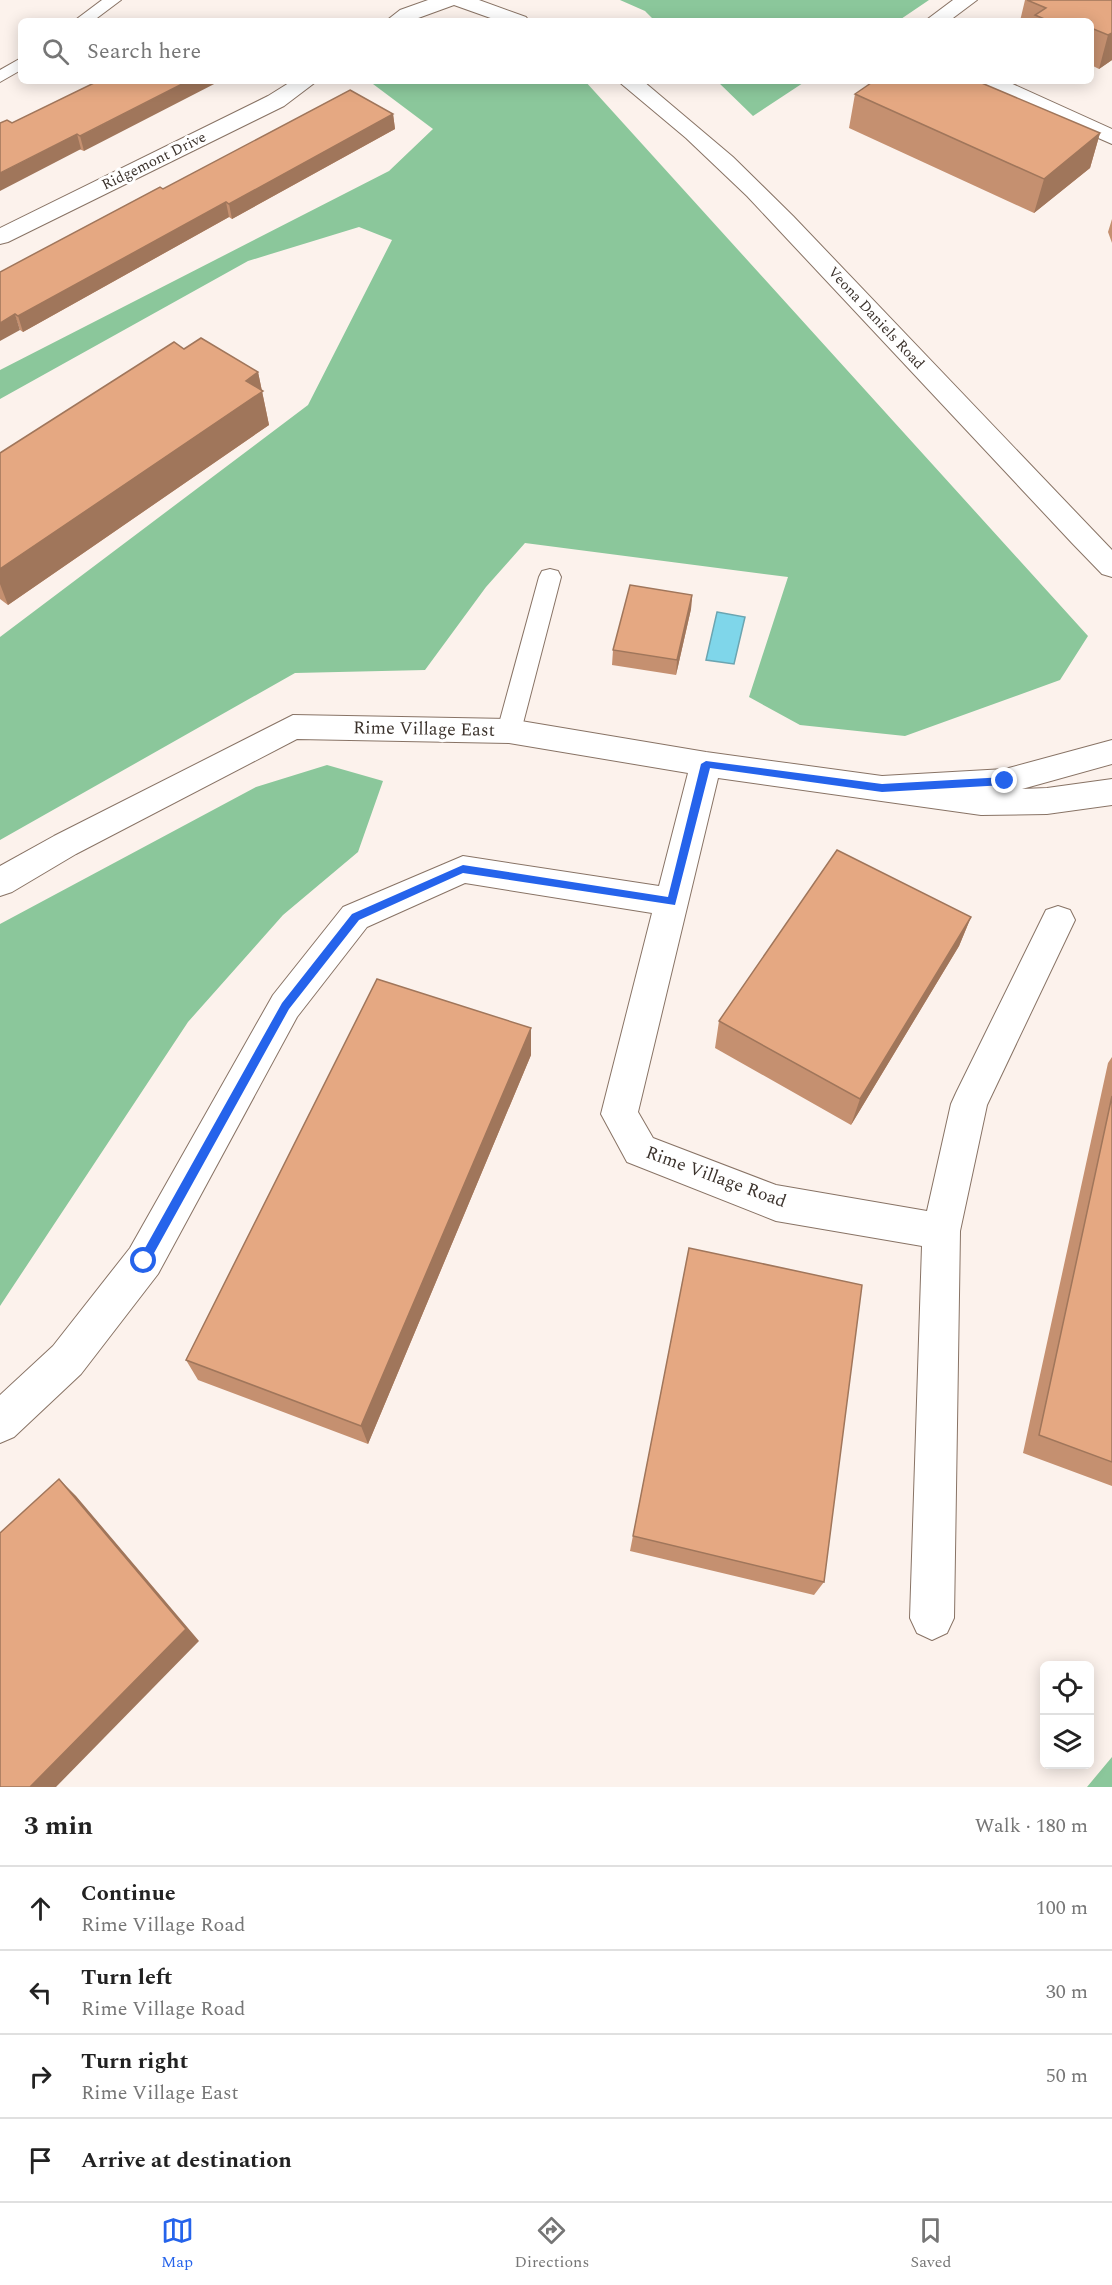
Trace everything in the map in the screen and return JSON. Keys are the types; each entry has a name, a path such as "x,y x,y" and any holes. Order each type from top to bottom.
{"street":[{"path":"401,18 448,0"},
{"path":"460,0 511,18"},
{"path":"940,18 967,0"},
{"name":"Ridgemont Drive","path":"0,237 276,101 302,84"},
{"name":"Veona Daniels Road","path":"633,84 662,105 707,145 807,245 1013,466 1112,567"},
{"path":"994,84 1112,137"},
{"name":"Rime Village East","path":"0,882 65,845 292,727 510,730 706,764 981,802 1047,801 1112,792"},
{"name":"Rime Village East","path":"882,788 1005,781 1112,752"},
{"name":"Rime Village Road","path":"706,764 620,1114 640,1150 776,1203 941,1231"},
{"path":"0,1423 67,1360 144,1261 285,1006 355,917 463,869 672,902"},
{"path":"932,1618 941,1231 969,1104 1058,920"}],"lane":[{"path":"86,18 113,0"},
{"path":"0,77 18,65"},
{"path":"510,730 550,577"}],"green space":[{"path":"620,0 929,0 902,18 652,18 645,11"},
{"path":"373,84 588,84 1088,636 1060,680 905,736 800,725 749,697 788,577 525,543 486,587 425,670 295,673 0,840 0,637 308,405 392,240 359,227 248,261 0,399 0,370 389,171 433,129"},
{"path":"720,84 801,84 753,116"},
{"path":"327,765 383,781 358,852 283,915 188,1022 0,1306 0,924 256,787"},
{"path":"1112,1757 1112,1787 1087,1787"}],"water":[{"path":"717,612 745,617 734,664 706,660"}],"building":[{"path":"1027,0 1112,0 1112,33 1108,35 1094,29 1094,18 1042,18 1035,15 1046,8"},
{"path":"92,84 182,84 80,136 77,134 0,173 0,123 7,120 12,123"},
{"path":"870,84 984,84 1100,133 1044,179 855,94"},
{"path":"350,90 393,114 229,204 226,202 18,316 15,314 0,323 0,272"},
{"path":"201,338 258,372 246,381 263,391 0,569 0,453 174,342 184,349"},
{"path":"630,585 692,595 677,660 613,650"},
{"path":"837,850 971,917 860,1099 719,1021"},
{"path":"377,979 531,1028 361,1426 186,1360"},
{"path":"1112,1096 1112,1462 1039,1435"},
{"path":"689,1248 862,1285 824,1582 633,1536"},
{"path":"59,1479 186,1629 30,1787 0,1787 0,1533"}],"route":[{"path":"144,1261 285,1006 355,917 463,869 672,902 706,764 882,788 1005,781"}]}
